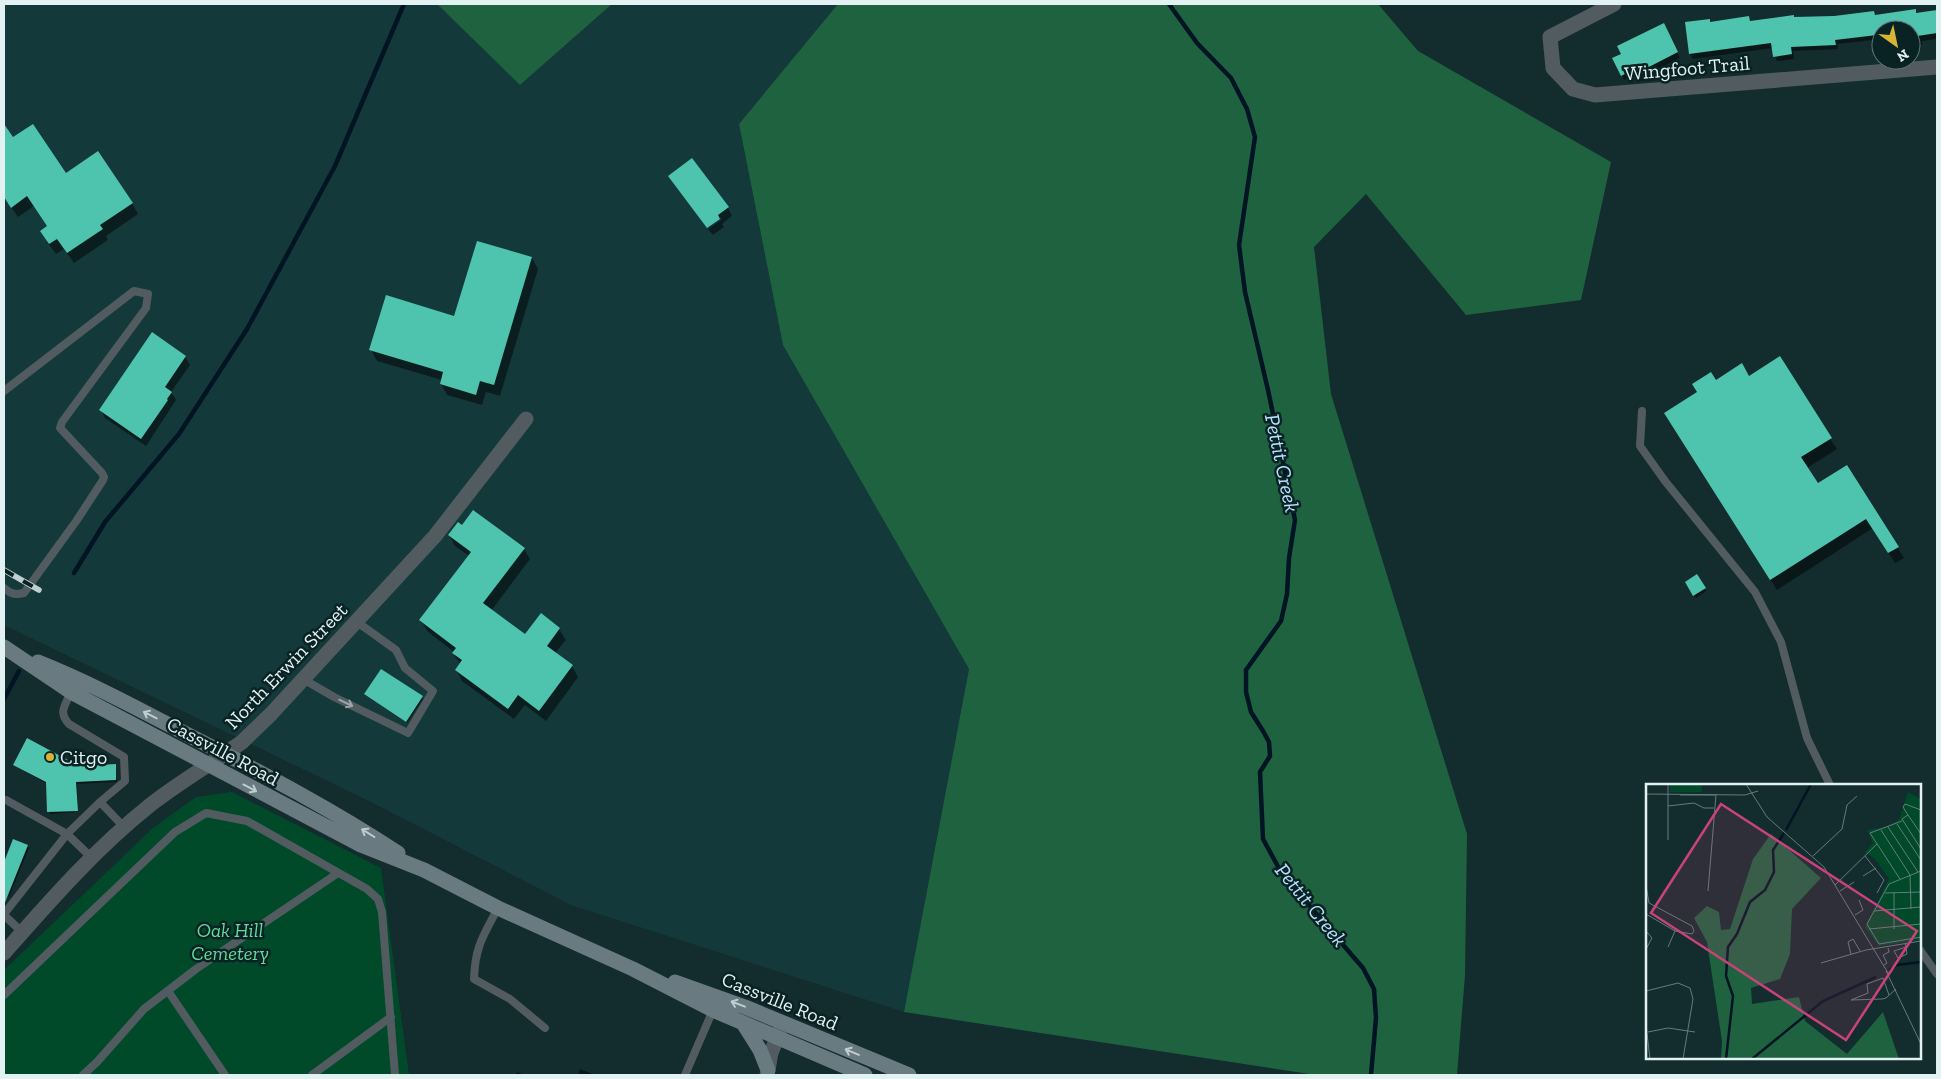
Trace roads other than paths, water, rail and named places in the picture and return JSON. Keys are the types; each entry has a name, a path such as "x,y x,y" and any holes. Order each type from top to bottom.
{"main road":[{"name":"Cassville Road","path":"8,649 71,692 361,845 424,870 498,908 633,969 713,1010 865,1075"},
{"name":"Cassville Road","path":"8,649 78,679 225,754 366,831 424,870"},
{"name":"Cassville Road","path":"633,969 717,996 909,1075"},
{"path":"743,1023 760,1050 768,1072"}],"street":[{"name":"Wingfoot Trail","path":"1614,4 1550,38 1553,68 1573,89 1595,95 1937,67"},
{"name":"North Erwin Street","path":"4,953 57,892 124,827 149,806 242,742 357,622 435,536 526,419"},
{"path":"768,1072 783,1023"}],"lane":[{"path":"4,391 134,291 148,294 146,308 62,422 60,428 104,477 103,480 77,520 24,593 16,595 4,588"},
{"path":"1642,411 1640,446 1665,481 1754,592 1781,642 1808,738 1830,784"},
{"path":"303,679 334,697 408,733 432,691 405,668 396,650 357,622"},
{"path":"22,932 4,915 67,834 100,802 126,781 124,757 69,724 64,717 62,711 71,692"},
{"path":"4,800 67,834 92,858"},
{"path":"100,802 124,827"},
{"path":"4,995 175,832 206,813 247,822 367,889 378,899 391,1017 395,1075"},
{"path":"83,1075 144,1009 268,919 338,873"},
{"path":"498,908 478,946 474,960 474,979 510,999 545,1028"},
{"path":"1921,951 1937,974"},
{"path":"168,991 224,1075"},
{"path":"685,1075 713,1010"},
{"path":"312,1075 391,1017"}],"waterway":[{"path":"74,573 105,522 179,434 247,329 335,166 404,4"},
{"name":"Pettit Creek","path":"1169,4 1197,43 1231,78 1247,109 1255,137 1239,245 1245,292 1295,520 1289,558 1287,594 1281,621 1246,670 1246,692 1251,712 1269,742 1270,756 1260,772 1263,839 1282,874 1363,968 1374,989 1376,1018 1371,1075"},
{"path":"4,699 19,671"}],"railway":[{"path":"4,570 39,590"}],"place":[{"name":"Citgo","path":"50,757"}],"park label":[{"name":"Oak Hill Cemetery","path":"230,942"}]}
